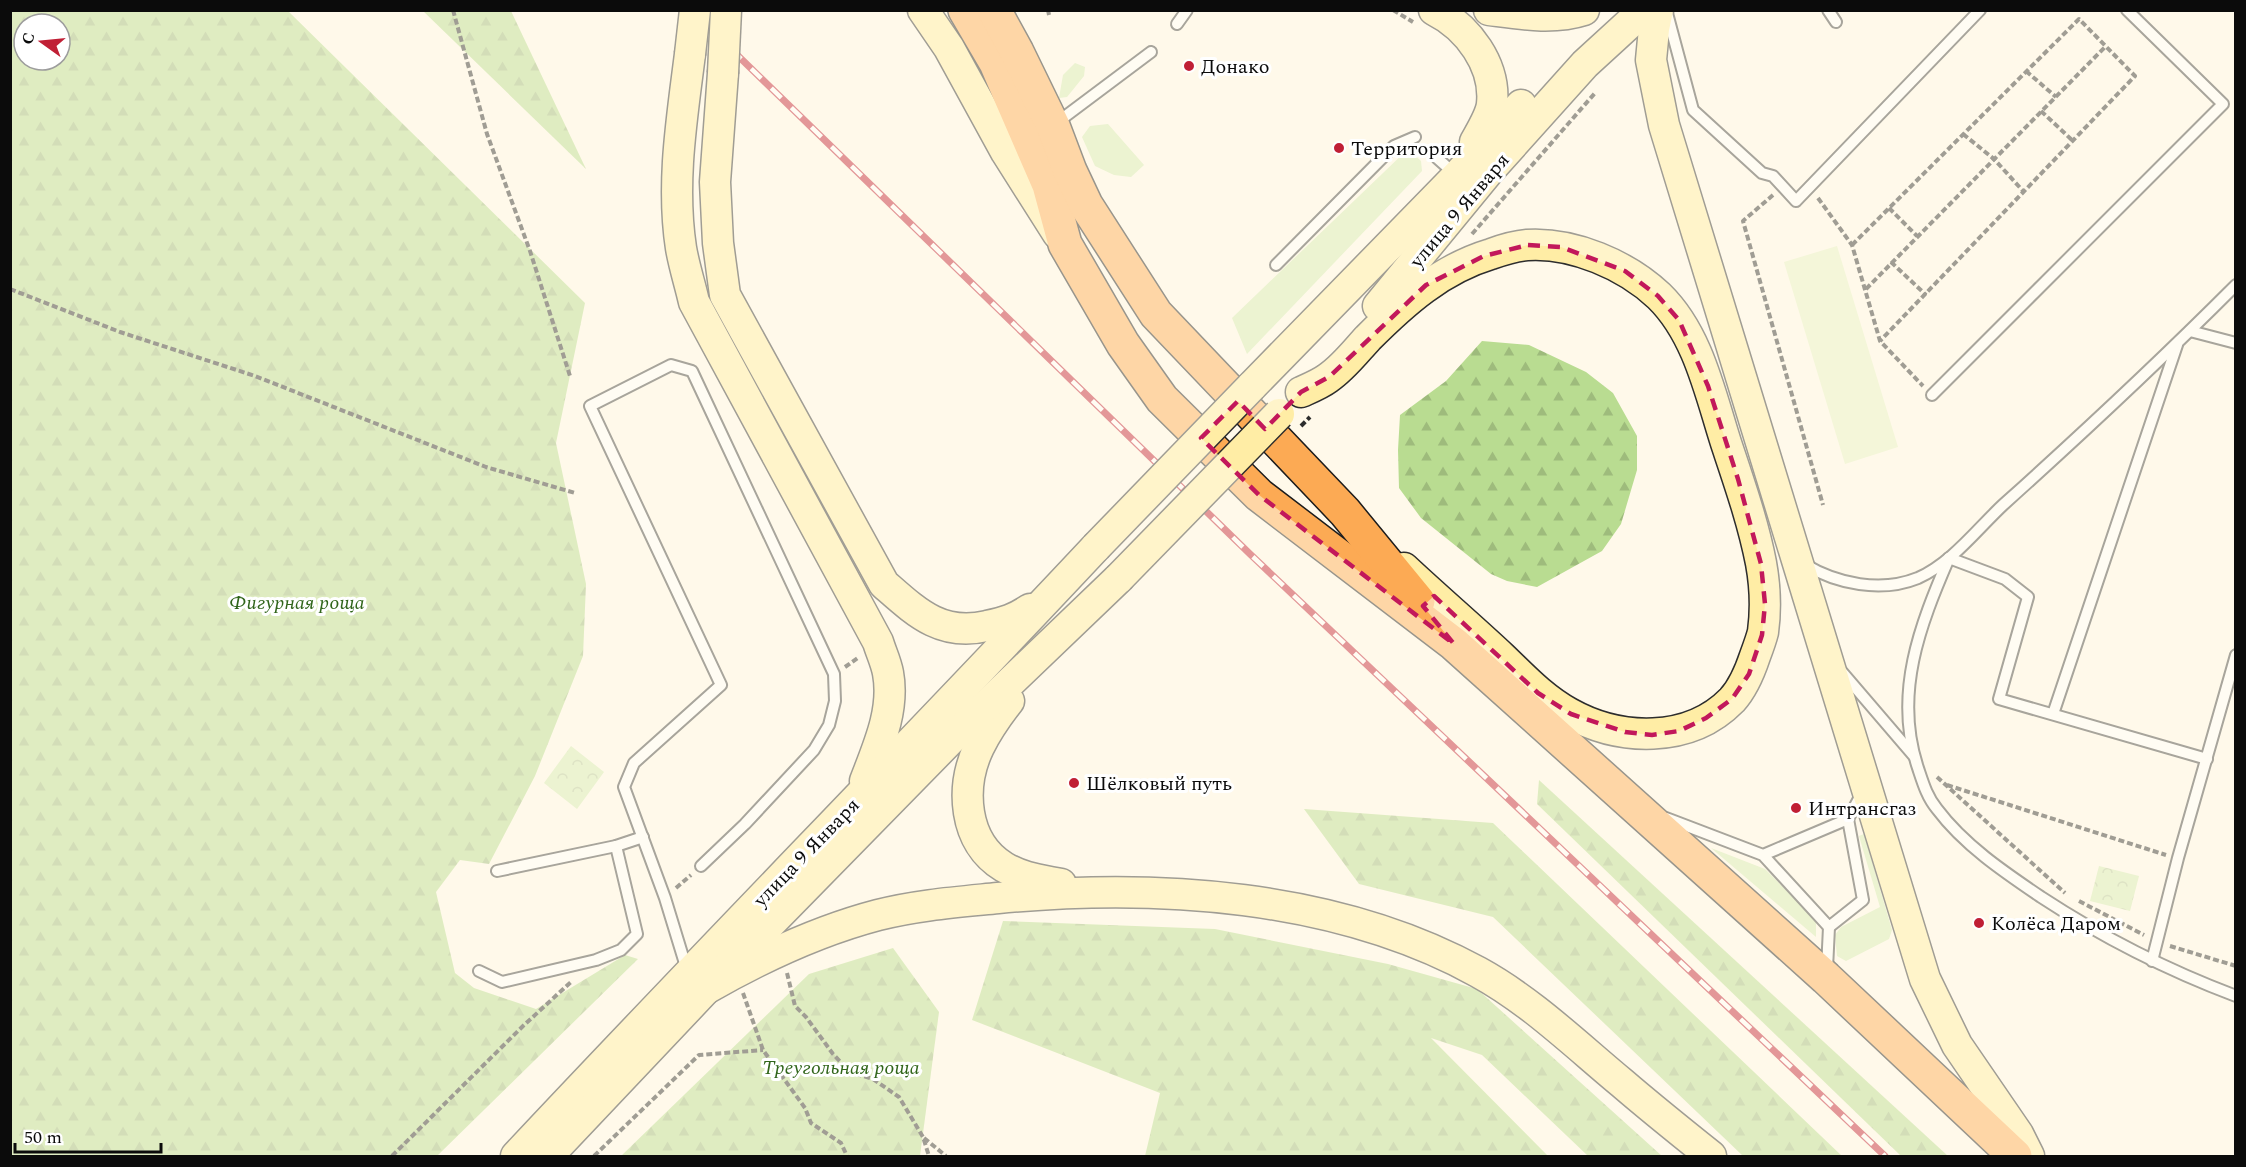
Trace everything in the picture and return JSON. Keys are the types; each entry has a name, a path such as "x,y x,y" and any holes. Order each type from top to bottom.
{"highway":[{"path":"965,10 996,63 1049,185 1065,244 1123,344 1162,399 1259,495 1454,644 1826,978 2015,1156"},
{"path":"993,10 1017,52 1053,126 1086,205 1156,314 1345,512 1454,644"}],"main road":[{"path":"695,10 677,184 681,248 694,302 878,642 888,672 889,702 881,741 858,798"},
{"path":"726,10 715,182 718,243 725,295 884,584 915,611 938,624 970,630 1013,620 1055,591"},
{"path":"923,10 949,48 1006,152 1065,244"},
{"path":"1013,10 1017,52"},
{"path":"1489,10 1536,16 1574,14 1584,10"},
{"path":"1447,167 1617,10"},
{"name":"улица 9 Января","path":"516,1156 1119,578 1300,392 1399,283 1488,172 1585,64 1644,10"},
{"path":"1658,10 1651,60 1664,125 1925,979 1957,1045 2018,1134 2029,1156"},
{"path":"1424,16 1466,34 1489,68 1492,105 1480,132 1447,167"},
{"name":"улица 9 Января","path":"548,1156 697,981 858,798 1251,387 1447,167"},
{"path":"1300,392 1329,377 1386,320 1426,285 1452,269 1484,256 1527,245 1561,247 1591,255 1625,271 1658,296 1679,320 1705,377 1738,479 1761,564 1765,604 1762,635 1749,674 1732,699 1706,718 1679,731 1652,735 1625,732 1571,714 1538,693 1345,512"},
{"path":"1046,650 996,718 979,747 968,784 967,801 976,835 990,856 1004,867 1030,879 1145,892"},
{"path":"697,981 877,915 938,903 1073,893 1145,892 1195,894 1300,910 1370,927 1444,954 1480,973 1520,998 1566,1033 1711,1156"}],"lane":[{"path":"1177,24 1187,10"},
{"path":"1666,10 1693,110 1762,173 1773,176 1796,201 1980,10"},
{"path":"1828,10 1836,22"},
{"path":"1932,395 2223,104 2127,10"},
{"path":"1053,126 1151,52"},
{"path":"1276,265 1394,146 1414,137"},
{"path":"1796,560 1822,575 1856,585 1893,583 1917,578 1949,558 1992,515 2177,344 2235,285"},
{"path":"2190,331 2235,343"},
{"path":"2053,714 2177,344"},
{"path":"697,981 624,787 634,762 721,685 590,406 671,365 692,371 834,674 835,701 829,725 814,750 745,824 701,866"},
{"path":"1949,558 2005,579 2028,597 1999,699 2207,759"},
{"path":"1949,558 1925,612 1908,682 1908,717 1914,756 1926,793 1937,810 1976,850 2084,925 2152,961 2235,996"},
{"path":"1824,651 1914,756"},
{"path":"2152,961 2178,858 2235,655"},
{"path":"1829,927 1863,900 1848,819 1865,787"},
{"path":"1634,806 1763,855 1829,927 1826,978"},
{"path":"1763,855 1848,819"},
{"path":"497,871 616,846 643,837"},
{"path":"479,971 502,982 596,960 621,950 637,934 616,846"}],"path":[{"path":"453,10 487,134 530,250 570,376"},
{"path":"1393,10 1424,16"},
{"path":"1852,244 2079,19 2135,76 1881,341"},
{"path":"1866,289 2106,46"},
{"path":"2026,71 2056,97"},
{"path":"2041,111 2073,141"},
{"path":"1963,134 1994,159 2024,192"},
{"path":"1782,186 1743,221 1823,506"},
{"path":"1810,187 1852,244 1881,341 1932,395"},
{"path":"1889,208 1917,236"},
{"path":"1891,262 1926,295"},
{"path":"10,289 120,332 255,376 486,467 574,493"},
{"path":"1914,756 2068,895"},
{"path":"1944,784 2178,858"},
{"path":"665,898 701,866"},
{"path":"2078,900 2157,941 2235,966"},
{"path":"392,1156 523,1026 596,960"},
{"path":"785,962 795,1006 833,1054 850,1071 873,1079 899,1097 923,1137 929,1156"},
{"path":"740,987 763,1050 805,1108 811,1123 841,1143 847,1156"},
{"path":"594,1156 699,1055 763,1050"},
{"path":"923,1137 946,1156"}],"highlighted area":[{"path":"1528,245 1561,247 1625,271 1658,296 1679,320 1708,386 1738,479 1761,564 1765,604 1762,635 1749,674 1732,699 1706,718 1679,731 1652,735 1625,732 1571,714 1538,693 1434,596 1423,606 1454,644 1259,495 1201,438 1238,401 1265,429 1301,392 1329,377 1426,285 1484,256"}],"green space":[{"name":"Фигурная роща","path":"10,11 288,11 585,303 556,443 586,584 583,656 535,776 489,864 460,860 436,892 455,973 474,988 536,1009 625,955 638,959 437,1156 11,1156"},
{"path":"423,11 511,11 586,169"},
{"path":"1075,63 1085,67 1084,76 1067,97 1059,98 1063,75"},
{"path":"1108,124 1144,165 1131,177 1114,175 1095,166 1082,137 1090,126"},
{"path":"1408,149 1421,161 1422,171 1247,354 1232,318"},
{"path":"1837,246 1898,447 1845,464 1784,262"},
{"path":"1482,341 1529,345 1586,372 1613,393 1637,436 1637,470 1621,524 1602,551 1537,587 1507,581 1491,574 1421,518 1399,488 1400,415 1446,381"},
{"path":"571,746 604,772 577,809 544,783"},
{"path":"1539,780 1948,1156 1901,1156 1537,804"},
{"path":"1304,809 1493,823 1842,1156 1743,1156 1493,917 1359,884"},
{"path":"1864,834 1892,930 1889,939 1846,961 1837,956 1835,935 1841,927 1880,907 1859,836"},
{"path":"1711,848 1765,869 1816,920 1816,937"},
{"path":"2099,866 2139,876 2130,911 2090,901"},
{"path":"1003,921 1215,929 1388,964 1477,989 1662,1156 1588,1156 1482,1055 1431,1038 1548,1156 1145,1156 1160,1093 972,1020"},
{"name":"Треугольная роща","path":"893,948 939,1012 920,1156 621,1156 809,974"}],"railway":[{"path":"691,10 1250,554 1885,1156"}],"place":[{"name":"Донако","path":"1189,66"},
{"name":"Территория","path":"1339,148"},
{"name":"Шёлковый путь","path":"1074,783"},
{"name":"Интрансгаз","path":"1796,808"},
{"name":"Колёса Даром","path":"1979,923"}]}
